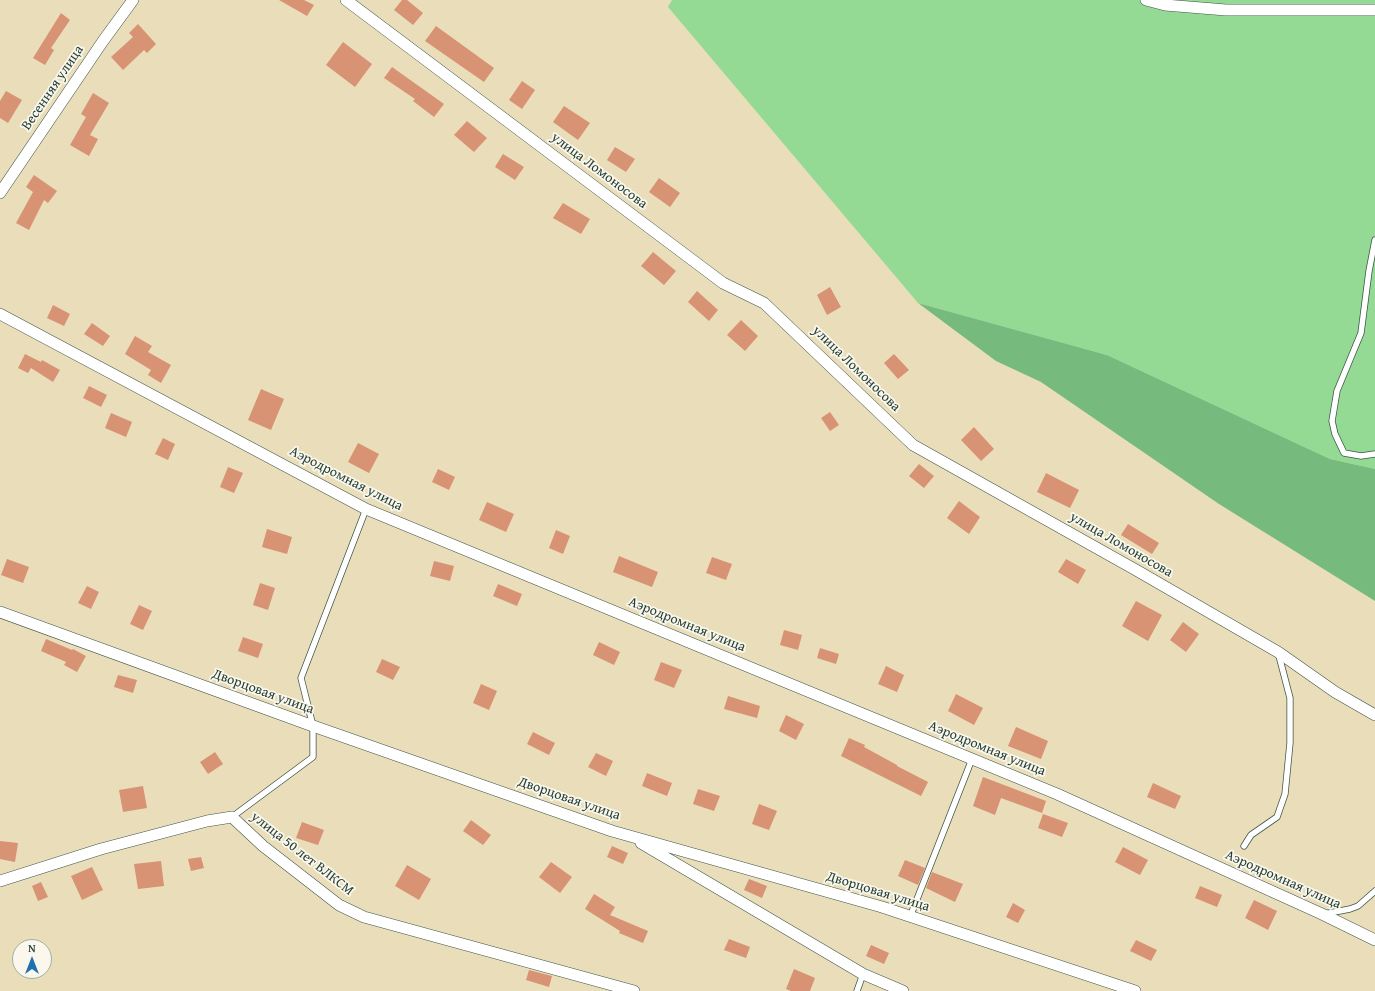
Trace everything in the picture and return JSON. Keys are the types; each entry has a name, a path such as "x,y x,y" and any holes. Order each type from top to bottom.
{"street":[{"name":"Весенняя улица","path":"0,193 103,41 133,0"},
{"name":"улица Ломоносова","path":"346,0 723,283 764,303 914,445 1278,652 1335,692 1375,716"},
{"path":"1146,0 1165,5 1226,10 1375,10"},
{"name":"Аэродромная улица","path":"0,314 366,509 1057,794 1322,914 1375,940"},
{"name":"Дворцовая улица","path":"0,612 313,726 604,828 874,905 1135,991"},
{"name":"улица 50 лет ВЛКСМ","path":"0,881 101,849 207,820 232,817 263,846 339,905 364,917 634,991"},
{"path":"626,835 863,974 903,991"}],"lane":[{"path":"1375,240 1369,271 1361,333 1338,391 1332,422 1335,434 1344,453 1361,456 1375,454"},
{"path":"232,817 313,757 313,726 301,678 366,509"},
{"path":"1244,846 1251,836 1277,817 1285,794 1290,742 1290,698 1278,652"},
{"path":"910,917 972,759"},
{"path":"1322,914 1358,906 1375,891"},
{"path":"857,991 863,974"}],"green space":[{"path":"672,0 1375,0 1375,469 1330,459 1107,355 918,303 668,7"},
{"path":"918,303 1107,355 1330,459 1375,469 1375,601 1219,504 1041,382 996,361"}],"building":[{"path":"279,0 304,0 314,5 307,16"},
{"path":"402,0 407,0 423,13 413,25 394,10"},
{"path":"61,13 70,20 51,48 54,50 45,65 33,58"},
{"path":"138,24 156,44 147,53 144,50 123,70 111,57 133,37 129,33"},
{"path":"436,26 494,68 484,82 425,41"},
{"path":"343,42 372,64 355,87 326,65"},
{"path":"392,67 444,104 434,117 413,101 415,99 384,78"},
{"path":"522,81 535,90 522,109 509,100"},
{"path":"6,91 22,100 8,123 0,118 0,101"},
{"path":"93,93 109,103 90,135 98,139 89,156 70,145 86,117 81,114"},
{"path":"564,106 590,123 578,140 553,122"},
{"path":"467,121 487,138 474,152 454,135"},
{"path":"615,147 635,159 626,172 607,160"},
{"path":"503,154 524,167 515,180 495,167"},
{"path":"34,175 57,191 48,203 44,200 29,230 16,223 33,192 26,187"},
{"path":"659,178 680,193 670,207 649,192"},
{"path":"563,203 590,219 581,234 553,218"},
{"path":"653,252 676,271 664,285 641,266"},
{"path":"830,287 841,307 827,315 817,295"},
{"path":"697,291 718,310 709,321 688,302"},
{"path":"53,305 70,314 64,326 47,318"},
{"path":"741,320 758,336 745,351 727,335"},
{"path":"92,323 110,336 103,346 84,334"},
{"path":"135,336 152,346 148,352 171,365 161,383 148,375 151,370 125,354"},
{"path":"25,354 41,362 42,360 60,370 53,382 31,368 28,373 18,368"},
{"path":"894,354 909,370 898,379 884,363"},
{"path":"89,386 107,395 101,407 83,398"},
{"path":"261,389 284,399 271,430 248,420"},
{"path":"830,412 839,425 830,431 821,418"},
{"path":"111,413 132,422 126,437 105,428"},
{"path":"974,427 994,449 981,461 961,440"},
{"path":"163,438 175,444 168,460 155,454"},
{"path":"358,443 379,454 369,473 348,462"},
{"path":"919,464 934,476 924,488 909,476"},
{"path":"228,467 243,473 234,493 220,487"},
{"path":"438,469 455,477 449,490 432,482"},
{"path":"1046,473 1079,490 1070,508 1037,492"},
{"path":"959,501 980,517 969,534 947,518"},
{"path":"487,502 514,514 506,532 479,520"},
{"path":"1128,524 1159,543 1152,554 1121,535"},
{"path":"267,529 292,537 287,554 262,547"},
{"path":"556,530 570,536 563,554 549,548"},
{"path":"619,556 658,572 652,587 613,572"},
{"path":"712,557 732,564 726,580 706,573"},
{"path":"7,559 29,567 23,583 1,575"},
{"path":"1066,559 1086,570 1078,584 1058,572"},
{"path":"434,561 454,566 450,581 430,576"},
{"path":"260,583 275,588 268,610 253,605"},
{"path":"498,584 522,594 517,606 493,596"},
{"path":"87,586 99,592 91,609 78,603"},
{"path":"1136,601 1162,615 1148,641 1122,626"},
{"path":"139,605 152,611 143,630 130,624"},
{"path":"1183,622 1199,634 1186,652 1170,640"},
{"path":"784,630 802,635 798,650 780,645"},
{"path":"243,637 263,644 258,658 238,651"},
{"path":"46,639 72,650 73,649 86,656 77,672 64,665 66,662 41,651"},
{"path":"599,642 620,652 614,665 593,655"},
{"path":"820,648 839,654 836,664 817,658"},
{"path":"382,659 400,667 393,680 376,672"},
{"path":"661,662 682,670 674,688 654,680"},
{"path":"886,666 904,675 897,692 878,684"},
{"path":"118,675 137,680 133,693 114,687"},
{"path":"481,684 497,691 489,710 473,703"},
{"path":"956,694 983,708 974,725 948,711"},
{"path":"728,696 760,706 757,718 724,709"},
{"path":"786,715 804,724 796,740 779,731"},
{"path":"1016,727 1048,741 1041,759 1008,746"},
{"path":"533,732 555,743 549,755 527,744"},
{"path":"849,738 865,745 864,747 928,782 921,796 841,756"},
{"path":"215,752 223,764 208,774 200,762"},
{"path":"596,753 613,761 606,776 588,767"},
{"path":"647,773 672,783 667,796 642,786"},
{"path":"983,777 1046,801 1042,813 1001,798 995,815 973,806"},
{"path":"1153,783 1181,796 1175,809 1147,797"},
{"path":"143,786 147,808 123,812 119,790"},
{"path":"698,789 720,796 714,811 693,804"},
{"path":"759,804 777,811 769,830 752,824"},
{"path":"1043,814 1068,823 1062,837 1038,828"},
{"path":"471,820 491,835 483,845 463,831"},
{"path":"302,822 324,830 318,845 296,838"},
{"path":"0,841 18,843 15,862 0,859"},
{"path":"612,846 628,853 623,864 607,857"},
{"path":"1123,847 1148,860 1140,875 1115,862"},
{"path":"201,857 204,868 191,871 188,859"},
{"path":"905,860 925,868 918,885 898,876"},
{"path":"161,861 164,886 138,889 134,864"},
{"path":"551,862 572,877 560,893 539,877"},
{"path":"407,865 431,879 419,900 395,886"},
{"path":"92,867 103,890 82,900 71,876"},
{"path":"932,872 963,884 955,902 926,888"},
{"path":"749,879 767,886 762,898 744,890"},
{"path":"41,882 48,897 38,901 32,886"},
{"path":"1200,886 1222,895 1217,907 1195,898"},
{"path":"594,894 615,907 610,915 648,931 643,943 619,933 620,931 585,909"},
{"path":"1254,900 1277,911 1268,930 1245,918"},
{"path":"1013,903 1025,910 1018,923 1006,917"},
{"path":"729,939 750,947 746,958 724,950"},
{"path":"1136,940 1157,950 1151,961 1130,951"},
{"path":"871,945 889,953 884,964 866,956"},
{"path":"794,969 815,978 810,991 791,991 786,989"},
{"path":"529,970 552,976 549,987 526,980"}]}
